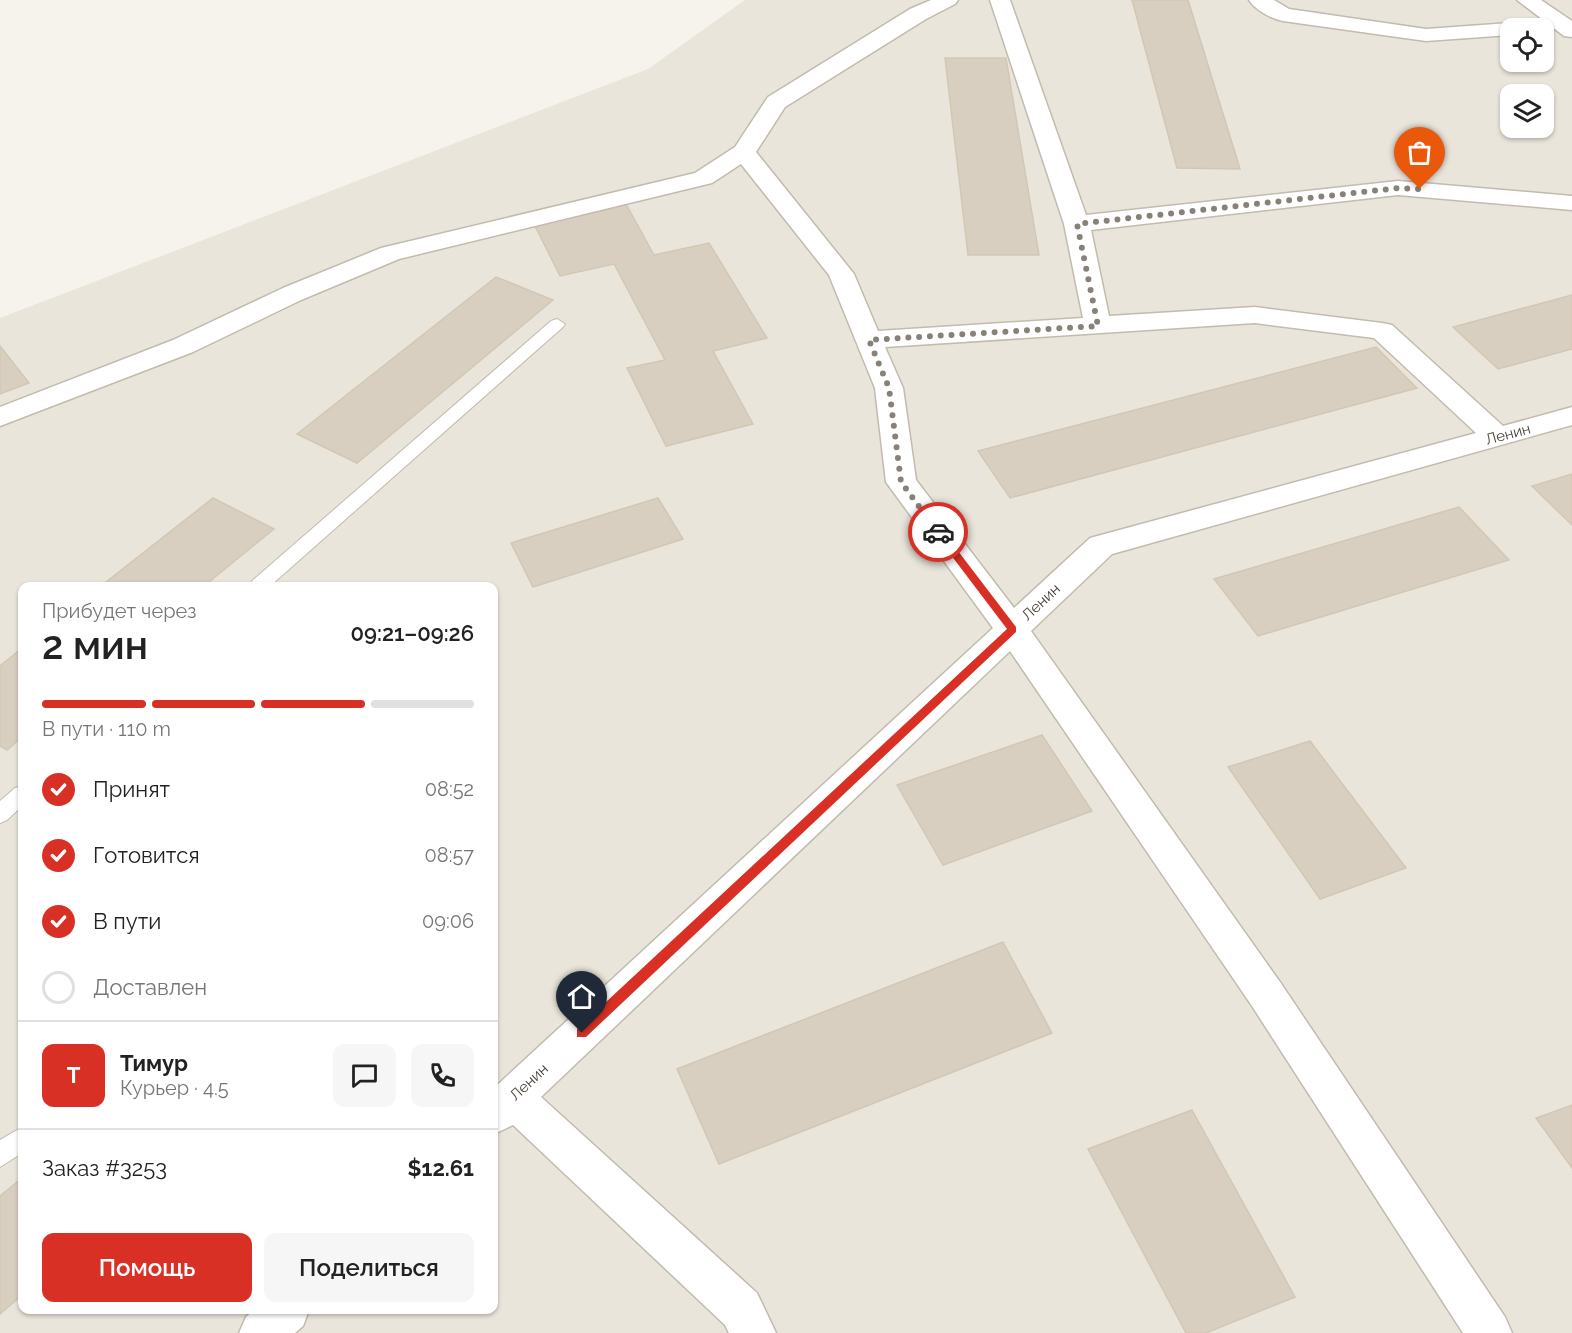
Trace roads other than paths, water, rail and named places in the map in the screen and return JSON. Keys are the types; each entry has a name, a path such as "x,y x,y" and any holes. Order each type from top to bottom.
{"street":[{"path":"0,417 183,346 292,294 390,253 703,178 744,152 776,102 918,14 948,0"},
{"path":"1000,0 1077,224 1098,326"},
{"path":"1259,0 1282,15 1426,35 1500,30"},
{"path":"1527,0 1568,28"},
{"path":"744,152 841,274 889,388 901,482 1012,629 1266,994 1489,1333"},
{"path":"1077,224 1398,188 1572,203"},
{"path":"869,340 1255,315 1382,331 1497,436"},
{"name":"Ленин","path":"500,1101 1101,546 1572,416"},
{"path":"500,1101 741,1309 753,1333"},
{"path":"262,1333 283,1314"}],"lane":[{"path":"264,582 557,324"},
{"path":"0,814 18,798"},
{"path":"0,1155 18,1142"}]}
